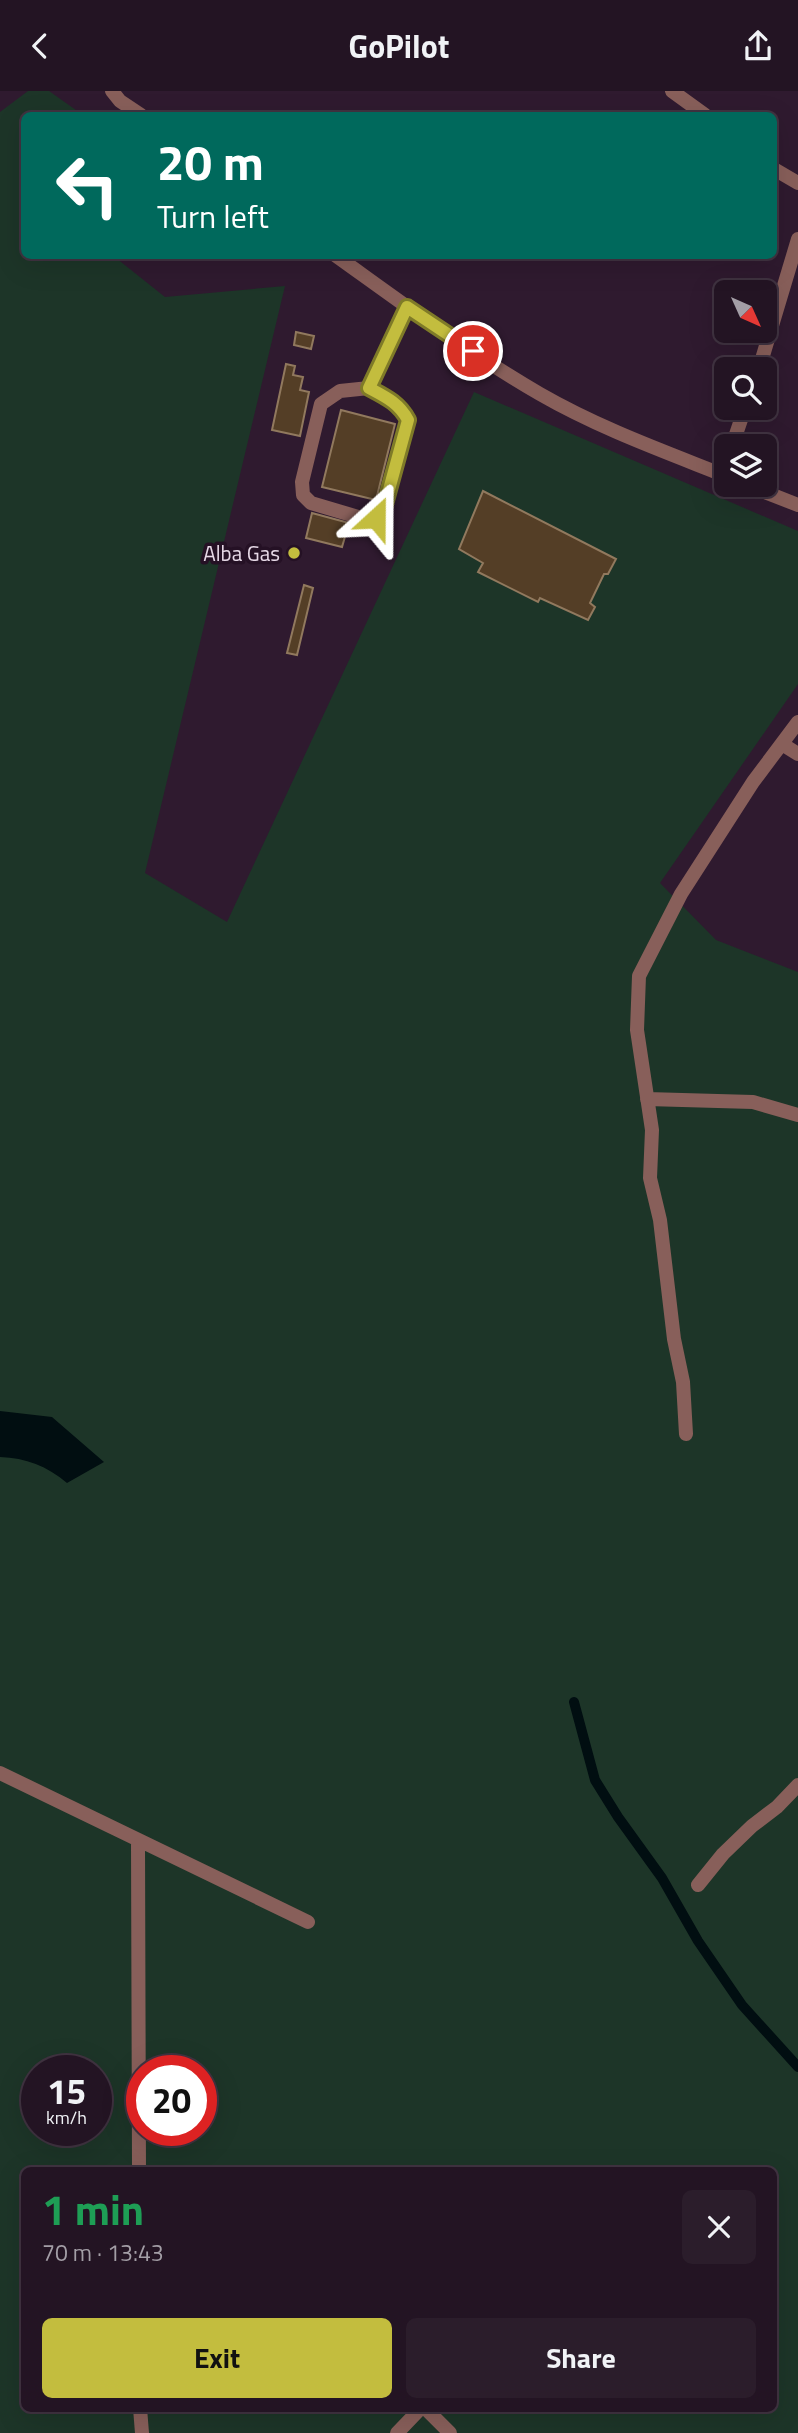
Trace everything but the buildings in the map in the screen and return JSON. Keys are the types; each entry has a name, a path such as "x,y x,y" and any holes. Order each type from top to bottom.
{"street":[{"path":"112,91 120,101 136,112"},
{"path":"672,91 701,112"},
{"path":"777,171 798,183"},
{"path":"763,357 798,239"},
{"path":"341,259 407,307 540,394 600,425 714,471"},
{"path":"369,388 407,307"},
{"path":"369,388 402,409 408,420 384,508 376,518 365,519 311,503 303,495 302,482 321,404 340,391 369,388"},
{"path":"777,497 798,505"},
{"path":"686,1434 683,1382 674,1339 660,1220 650,1178 652,1130 637,1030 639,976 681,894 753,782 798,723"},
{"path":"782,744 798,754"},
{"path":"647,1099 753,1102 798,1115"},
{"path":"0,1773 308,1922"},
{"path":"698,1885 723,1854 798,1786"},
{"path":"138,1842 139,2167"},
{"path":"140,2412 142,2433"},
{"path":"397,2433 419,2412"},
{"path":"427,2412 450,2433"}],"green space":[{"path":"28,91 49,91 79,112 21,112 21,259 117,259 165,297 285,286 145,873 227,922 474,392 798,531 798,684 660,883 716,940 798,972 798,2433 0,2433 0,112"}],"shaded area":[{"path":"0,1411 52,1417 104,1462 67,1483 36,1464 0,1457"}],"waterway":[{"path":"574,1702 595,1780 662,1878 698,1941 742,2005 798,2067"}],"place":[{"name":"Alba Gas","path":"294,553"}],"route":[{"path":"376,518 384,508 408,420 402,409 369,388 407,307 473,351"}]}
